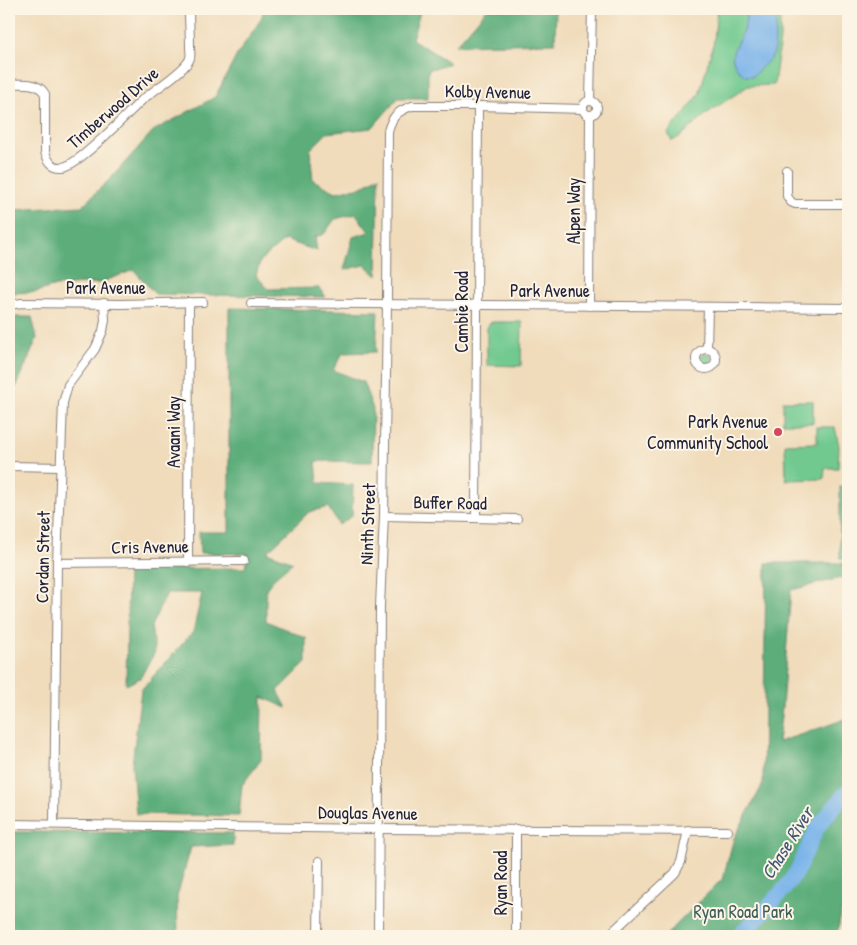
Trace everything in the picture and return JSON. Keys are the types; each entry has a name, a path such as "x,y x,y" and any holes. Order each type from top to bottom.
{"street":[{"name":"Timberwood Drive","path":"9,84 29,84 42,90 45,94 45,152 47,160 52,165 64,167 79,158 146,96 185,66 190,58 189,9"},
{"path":"590,101 592,9"},
{"path":"590,101 596,104 598,108 594,115 590,116 584,113 583,109 586,102 590,101"},
{"name":"Kolby Avenue","path":"396,114 402,109 412,106 583,109"},
{"name":"Cambie Road","path":"476,518 478,106"},
{"name":"Ninth Street","path":"378,936 380,606 384,516 388,304 388,131 390,122 396,114"},
{"name":"Alpen Way","path":"589,306 590,116"},
{"path":"787,171 787,196 793,203 848,204"},
{"name":"Avaani Way","path":"188,562 189,302"},
{"name":"Park Avenue","path":"9,304 203,302"},
{"name":"Cordan Street","path":"54,823 57,563 63,403 68,385 95,349 103,331 105,320 104,303"},
{"name":"Park Avenue","path":"251,303 848,308"},
{"path":"707,349 708,307"},
{"path":"9,466 61,466"},
{"name":"Buffer Road","path":"384,516 517,519"},
{"name":"Cris Avenue","path":"57,563 244,561"},
{"name":"Douglas Avenue","path":"9,824 728,831"},
{"name":"Ryan Road","path":"516,829 516,936"},
{"path":"608,936 675,872 681,862 688,830"},
{"path":"318,936 319,861"}],"green space":[{"path":"264,9 421,9 412,39 450,63 428,70 428,98 398,98 372,128 327,133 310,150 313,180 336,192 362,187 379,176 377,276 365,265 344,270 353,237 369,232 356,214 335,219 324,234 315,237 317,251 285,240 261,260 256,275 268,289 319,288 326,297 155,294 134,270 99,283 56,286 36,292 12,293 13,210 82,206 113,176 153,131 215,97 237,55 261,19"},
{"path":"487,9 556,9 555,43 456,45"},
{"path":"717,9 780,9 780,39 774,85 748,86 706,114 681,136 672,141 668,133 699,95 714,41"},
{"path":"229,308 378,311 376,352 343,353 333,370 363,382 373,409 372,462 316,461 318,483 353,485 352,516 339,525 328,507 309,512 267,552 293,562 275,577 266,589 266,621 306,638 306,663 278,691 287,708 262,697 261,760 242,785 239,816 136,814 132,765 141,690 193,632 202,593 167,593 151,626 155,652 140,678 126,685 128,569 245,568 248,554 200,553 199,532 229,532"},
{"path":"9,317 32,317 37,338 17,386 9,391"},
{"path":"492,322 522,322 521,366 487,365 487,328"},
{"path":"706,353 712,359 706,365 700,359"},
{"path":"783,401 813,401 813,423 783,423"},
{"path":"817,427 835,427 839,446 838,468 825,468 824,479 786,480 785,444 817,443"},
{"path":"840,487 848,487 848,558 840,558"},
{"name":"Ryan Road Park","path":"766,563 848,563 848,578 791,590 778,742 848,718 848,899 841,912 837,936 665,936 723,878 734,838 763,784"},
{"path":"9,832 233,833 233,845 191,847 177,897 178,936 9,936"}],"water":[{"path":"747,9 777,9 774,53 753,76 745,76 734,63 733,57 733,52 745,25"}],"waterway":[{"name":"Chase River","path":"737,936 757,919 785,888 797,871 817,828 848,790"}],"place":[{"name":"Park Avenue Community School","path":"778,432"}]}
